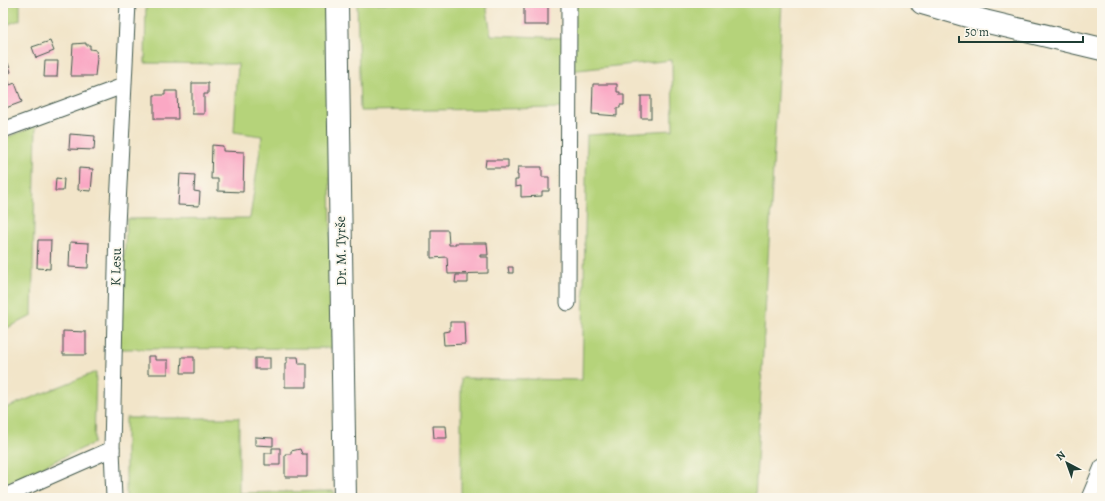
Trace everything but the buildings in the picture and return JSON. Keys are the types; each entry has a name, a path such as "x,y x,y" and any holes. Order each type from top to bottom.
{"street":[{"name":"K Lesu","path":"114,498 112,449 116,225 128,3"},
{"name":"Dr. M. Tyrše","path":"337,3 345,498"},
{"path":"568,303 569,3"},
{"path":"922,3 988,22 1102,49"},
{"path":"3,130 123,86"},
{"path":"3,497 112,449"},
{"path":"1089,498 1102,467"}],"green space":[{"path":"3,3 20,3 20,20 3,26"},
{"path":"146,3 327,3 333,348 117,349 127,219 250,218 262,136 234,132 238,64 145,63"},
{"path":"357,3 486,3 491,35 568,38 571,3 782,3 755,498 461,498 461,378 582,380 587,135 673,130 672,60 568,71 566,108 360,111"},
{"path":"36,126 32,316 3,330 3,139"},
{"path":"96,372 94,443 3,485 3,409"},
{"path":"126,418 239,418 239,493 334,491 335,498 126,498"}]}
